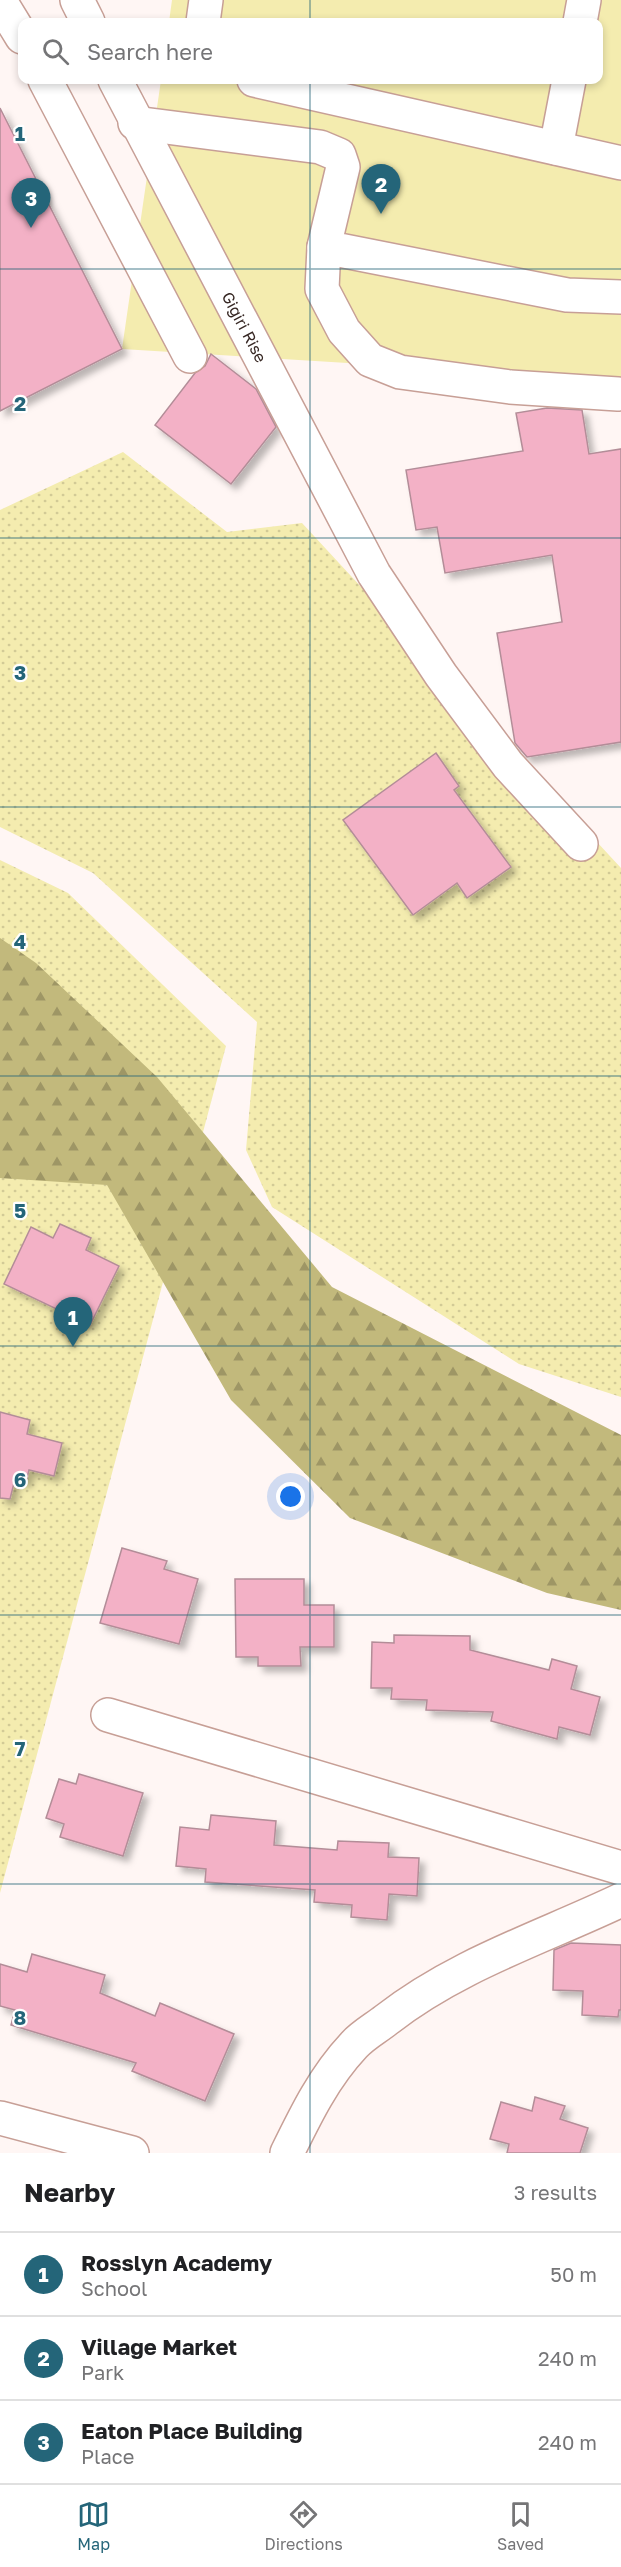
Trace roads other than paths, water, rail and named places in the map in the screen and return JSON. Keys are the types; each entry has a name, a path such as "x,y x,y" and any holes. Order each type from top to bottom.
{"street":[{"path":"77,0 86,18"},
{"path":"204,18 206,0"},
{"path":"581,18 584,0"},
{"path":"0,1 18,30"},
{"path":"47,84 190,356"},
{"name":"Gigiri Rise","path":"117,84 135,123 374,574 441,675 508,765 581,844"},
{"path":"272,84 621,163"},
{"path":"556,148 568,84"},
{"path":"135,123 320,147 339,155 343,167 324,247 322,289 344,331 370,360 400,372 510,387 620,395"},
{"path":"324,247 567,295 621,297"},
{"path":"108,1715 621,1868"},
{"path":"287,2153 314,2097 354,2044 413,1999 487,1958 567,1926 621,1900"},
{"path":"0,2118 132,2153"}],"place":[{"name":"Village Market","path":"381,214"},
{"name":"Eaton Place Building","path":"31,228"},
{"name":"Rosslyn Academy","path":"73,1347"}]}
